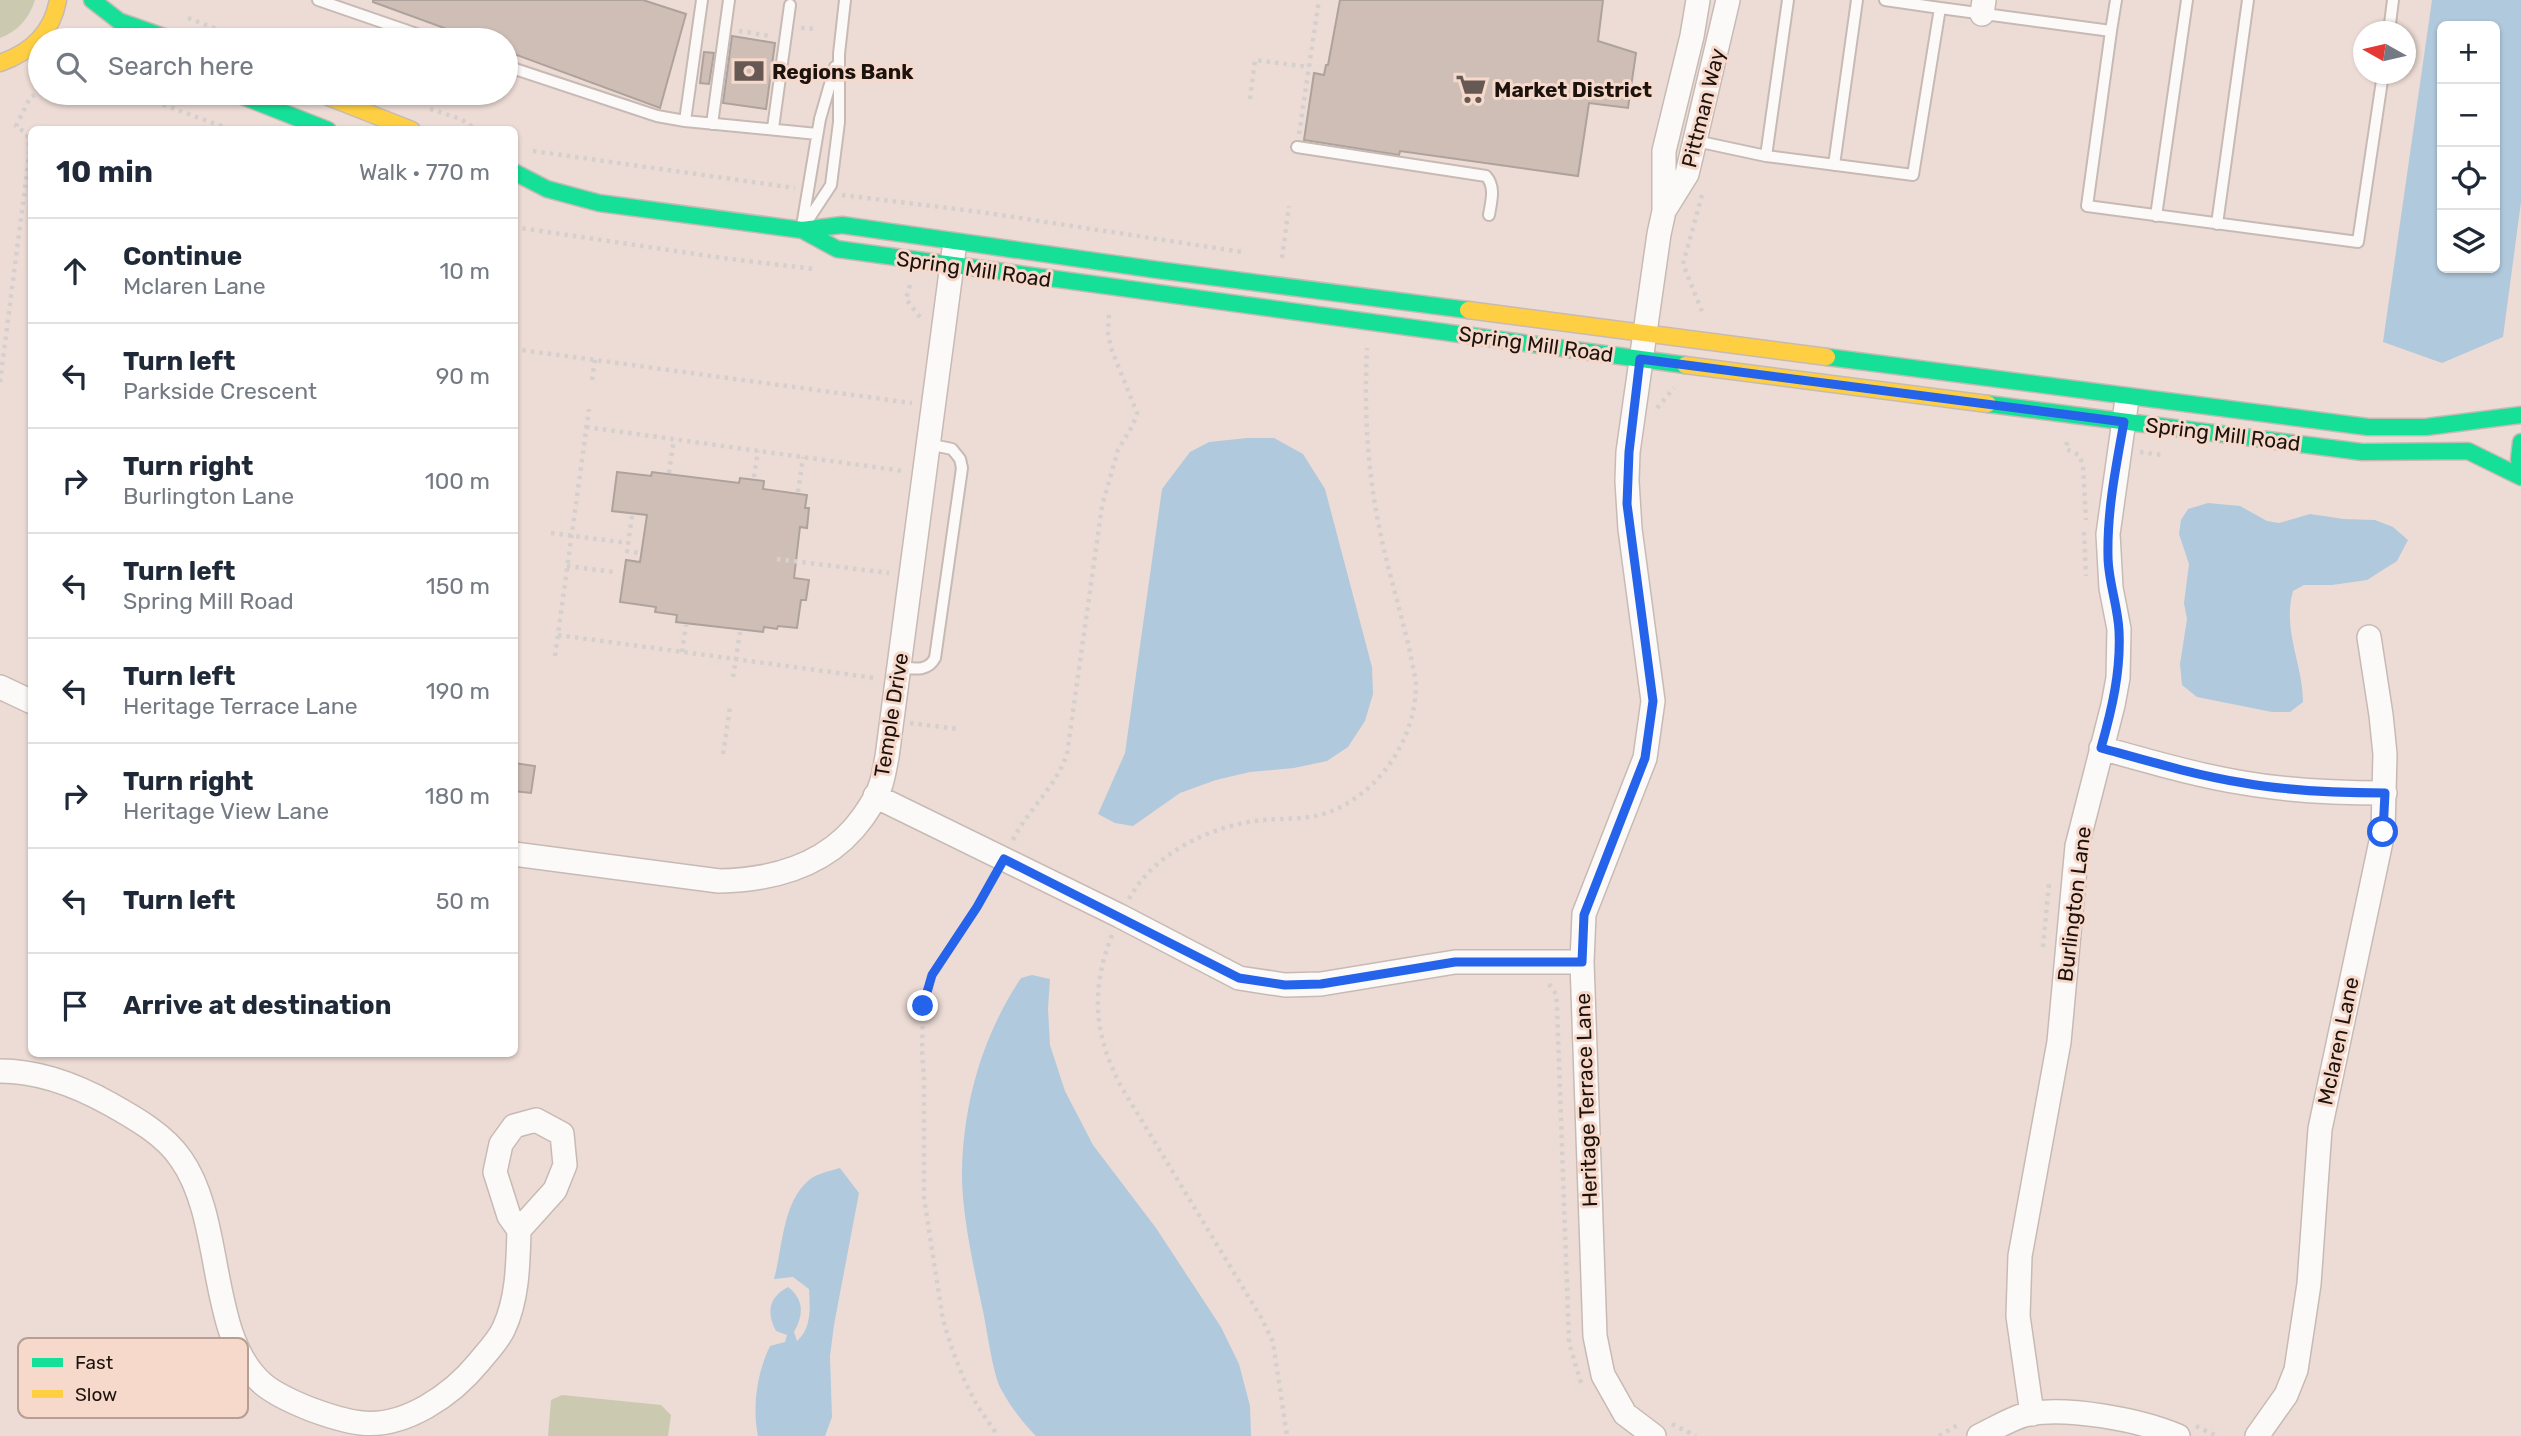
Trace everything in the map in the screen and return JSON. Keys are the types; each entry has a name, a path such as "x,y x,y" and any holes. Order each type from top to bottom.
{"street":[{"path":"48,28 58,0"},
{"path":"92,0 109,16 131,28"},
{"name":"Pittman Way","path":"1645,332 1664,211 1664,151 1698,0"},
{"name":"Pittman Way","path":"1664,211 1687,174 1728,0"},
{"path":"3,69 27,55"},
{"path":"264,105 318,126"},
{"path":"348,105 402,126"},
{"name":"Spring Mill Road","path":"518,174 547,189 600,203 802,230 842,225 1158,270 2403,430 2482,423 2521,415"},
{"name":"Spring Mill Road","path":"518,193 547,189"},
{"name":"Spring Mill Road","path":"802,230 837,249 1640,359 2362,452 2468,451 2521,477"},
{"name":"Temple Drive","path":"518,855 719,881 751,880 780,874 831,851 851,834 881,784 887,757 888,666 928,444 955,241"},
{"name":"Heritage Terrace Lane","path":"1645,332 1629,452 1627,504 1653,701 1645,758 1584,915 1582,962 1595,1336 1603,1376 1625,1414 1660,1428"},
{"name":"Burlington Lane","path":"2032,1414 2018,1316 2020,1256 2059,1042 2077,846 2118,678 2119,629 2111,588 2108,534 2128,396"},
{"path":"2521,442 2521,471"},
{"name":"Mclaren Lane","path":"2257,1436 2286,1395 2298,1359 2309,1284 2322,1117 2383,832 2385,793 2381,715 2369,637"},
{"path":"0,687 28,700"},
{"path":"2101,748 2173,768 2244,783 2293,789 2385,793"},
{"path":"875,796 998,869 1116,927 1239,978 1285,985 1321,984 1455,962 1582,962"},
{"path":"0,1071 50,1077 86,1092 125,1112 168,1144 181,1159 203,1206 225,1307 235,1338"},
{"path":"248,1367 264,1385 296,1404 325,1415 362,1423 391,1422 443,1396 466,1377 504,1330 515,1295 519,1230"},
{"path":"1973,1428 2032,1414 2058,1413 2184,1429"}],"lane":[{"path":"318,0 399,28"},
{"path":"684,121 702,0"},
{"path":"712,124 729,0"},
{"path":"802,230 831,185 839,122 839,54 845,0"},
{"path":"1766,156 1788,0"},
{"path":"1834,164 1857,0"},
{"path":"1885,0 1940,8 1983,7 2111,31"},
{"path":"2116,0 2087,206 2358,242 2382,84"},
{"path":"2156,216 2187,0"},
{"path":"2217,224 2248,0"},
{"path":"2390,21 2393,0"},
{"path":"773,128 790,5"},
{"path":"1696,141 1766,156 1913,175 1940,8"},
{"path":"802,230 817,134 839,54"},
{"path":"518,70 657,116 817,134"},
{"path":"1298,143 1486,176 1492,188 1489,215"},
{"path":"888,666 922,669 932,664 934,658 962,468 960,459 952,449 928,444"}],"path":[{"path":"1298,143 1319,0"},
{"path":"741,19 738,32 774,36 776,25"},
{"path":"796,28 818,29"},
{"path":"1250,99 1255,60 1309,67"},
{"path":"28,102 16,126 27,134 28,139"},
{"path":"164,105 221,126"},
{"path":"527,150 784,186"},
{"path":"0,382 28,164"},
{"path":"1689,312 1703,314 1684,264 1703,190"},
{"path":"852,197 981,212 1251,253"},
{"path":"1289,206 1280,257 1294,259"},
{"path":"910,285 906,299 923,320 921,334"},
{"path":"998,1436 965,1382 943,1320 924,1198 923,1006 932,975 977,907 1021,826 1053,784 1067,754 1102,506 1118,450 1133,425 1136,413 1111,348 1108,334 1110,312"},
{"path":"1286,1436 1273,1342 1262,1319 1122,1088 1105,1053 1098,1022 1098,989 1102,960 1132,894 1149,874 1183,845 1234,825 1331,812 1359,796 1392,761 1403,743 1416,698 1416,684 1380,531 1369,466 1365,398 1367,347"},
{"path":"518,350 912,403"},
{"path":"592,380 595,360"},
{"path":"1656,410 1675,388"},
{"path":"911,411 914,389"},
{"path":"555,656 589,409"},
{"path":"586,427 903,468 901,484"},
{"path":"669,472 674,439"},
{"path":"2067,442 2066,449 2079,456 2084,472 2086,521 2083,541 2088,587"},
{"path":"754,477 758,451"},
{"path":"798,492 803,457"},
{"path":"632,516 627,551 638,553"},
{"path":"518,529 522,530"},
{"path":"551,533 628,543"},
{"path":"777,559 889,573"},
{"path":"888,586 891,560"},
{"path":"567,566 614,572"},
{"path":"682,652 686,625"},
{"path":"733,677 740,632"},
{"path":"558,635 875,678"},
{"path":"874,690 875,678 888,666"},
{"path":"723,754 730,707"},
{"path":"906,723 958,729"},
{"path":"980,873 998,869"},
{"path":"998,869 1004,884"},
{"path":"2042,958 2049,882"},
{"path":"1116,927 1123,943"},
{"path":"1539,981 1553,987 1556,994 1569,1343 1583,1389"},
{"path":"1660,1428 1696,1436"},
{"path":"1938,1436 1973,1428"},
{"path":"2184,1429 2217,1436"}],"shaded area":[{"path":"0,0 35,0 22,24 0,38"},
{"path":"562,1395 661,1405 671,1415 668,1436 548,1436 551,1400"}],"water":[{"path":"2432,0 2521,0 2521,202 2503,337 2442,363 2383,342"},
{"path":"1274,438 1303,454 1325,489 1372,667 1373,694 1365,721 1348,747 1327,761 1294,768 1250,772 1216,780 1180,793 1133,826 1115,823 1098,814 1125,753 1162,489 1190,452 1209,442"},
{"path":"2208,503 2240,506 2267,521 2279,523 2310,514 2375,520 2393,527 2408,540 2397,561 2367,580 2332,585 2304,585 2293,591 2290,605 2291,633 2303,702 2290,712 2272,712 2197,697 2182,685 2180,664 2187,619 2184,603 2189,564 2179,534 2181,520 2188,509"},
{"path":"1032,975 1050,979 1050,1045 1065,1091 1093,1145 1156,1228 1221,1327 1239,1364 1250,1406 1251,1436 1036,1436 1008,1402 1001,1389 993,1363 972,1259 962,1169 967,1118 986,1045 1021,978"},
{"path":"840,1168 859,1193 830,1356 832,1417 825,1436 758,1436 756,1402 762,1367 770,1346 785,1342 787,1335 776,1331 773,1324 770,1311 773,1300 788,1287 800,1302 800,1319 794,1332 797,1341 805,1330 809,1317 809,1289 793,1277 774,1279 788,1213 800,1190 809,1180"}],"building":[{"path":"643,0 686,14 660,108 518,55 518,28 444,28 373,2"},
{"name":"Market District","path":"1340,0 1603,0 1598,41 1636,53 1628,108 1589,103 1578,176 1400,151 1399,155 1304,140 1314,73 1324,75 1328,65"},
{"name":"Regions Bank","path":"732,36 775,43 766,109 723,103"},
{"path":"704,52 714,53 709,84 700,83"},
{"path":"617,472 651,476 652,472 739,483 740,478 764,481 763,489 807,495 807,528 800,527 794,578 809,580 806,600 801,600 797,628 764,627 763,632 676,622 677,615 655,612 656,607 620,602 626,560 640,562 647,515 612,511"},
{"path":"518,764 535,766 531,793 518,791"}],"traffic: fast":[{"path":"92,0 119,21 139,28"},
{"path":"264,105 318,126"},
{"path":"518,174 547,189 599,203 802,230 842,225 1468,310"},
{"path":"802,230 837,249 1685,365"},
{"path":"1827,357 2368,427 2426,427 2521,415"},
{"path":"1988,404 2362,452 2468,451 2521,477"},
{"path":"2521,442 2521,471"}],"traffic: slow":[{"path":"47,28 58,0"},
{"path":"0,63 28,48"},
{"path":"348,105 402,126"},
{"path":"1468,310 1827,357"},
{"path":"1685,365 1988,404"}],"place":[{"name":"Regions Bank","path":"749,71"},
{"name":"Market District","path":"1471,89"}],"route":[{"path":"923,1006 932,975 977,907 1004,859 1239,978 1285,985 1321,984 1455,962 1582,962 1584,915 1645,758 1653,701 1627,504 1629,452 1640,359 2124,422 2108,534 2111,588 2119,629 2118,678 2101,748 2173,768 2244,783 2293,789 2385,793 2383,832"}]}
